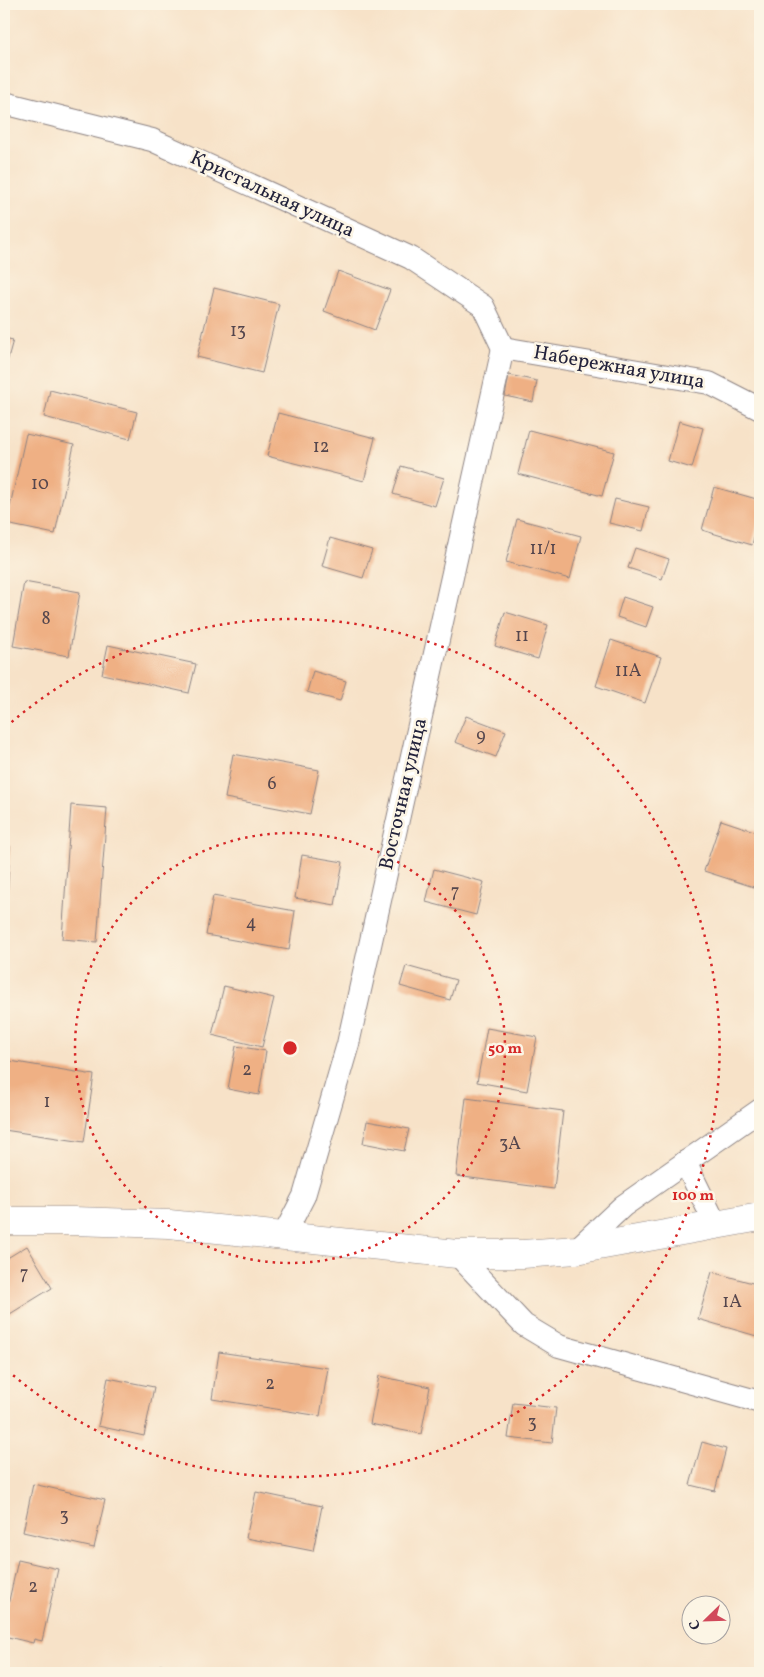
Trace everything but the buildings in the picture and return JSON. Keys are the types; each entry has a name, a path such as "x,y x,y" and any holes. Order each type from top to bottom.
{"street":[{"name":"Кристальная улица","path":"4,103 152,140 411,258 484,306 503,348"},
{"name":"Набережная улица","path":"503,348 709,383 760,409"},
{"name":"Восточная улица","path":"284,1235 304,1196 348,1044 503,348"},
{"path":"576,1250 623,1206 760,1110"},
{"path":"685,1162 716,1225"},
{"path":"4,1221 73,1220 169,1224 457,1254 523,1254 576,1250 760,1217"},
{"path":"457,1254 524,1325 560,1346 760,1402"}]}
